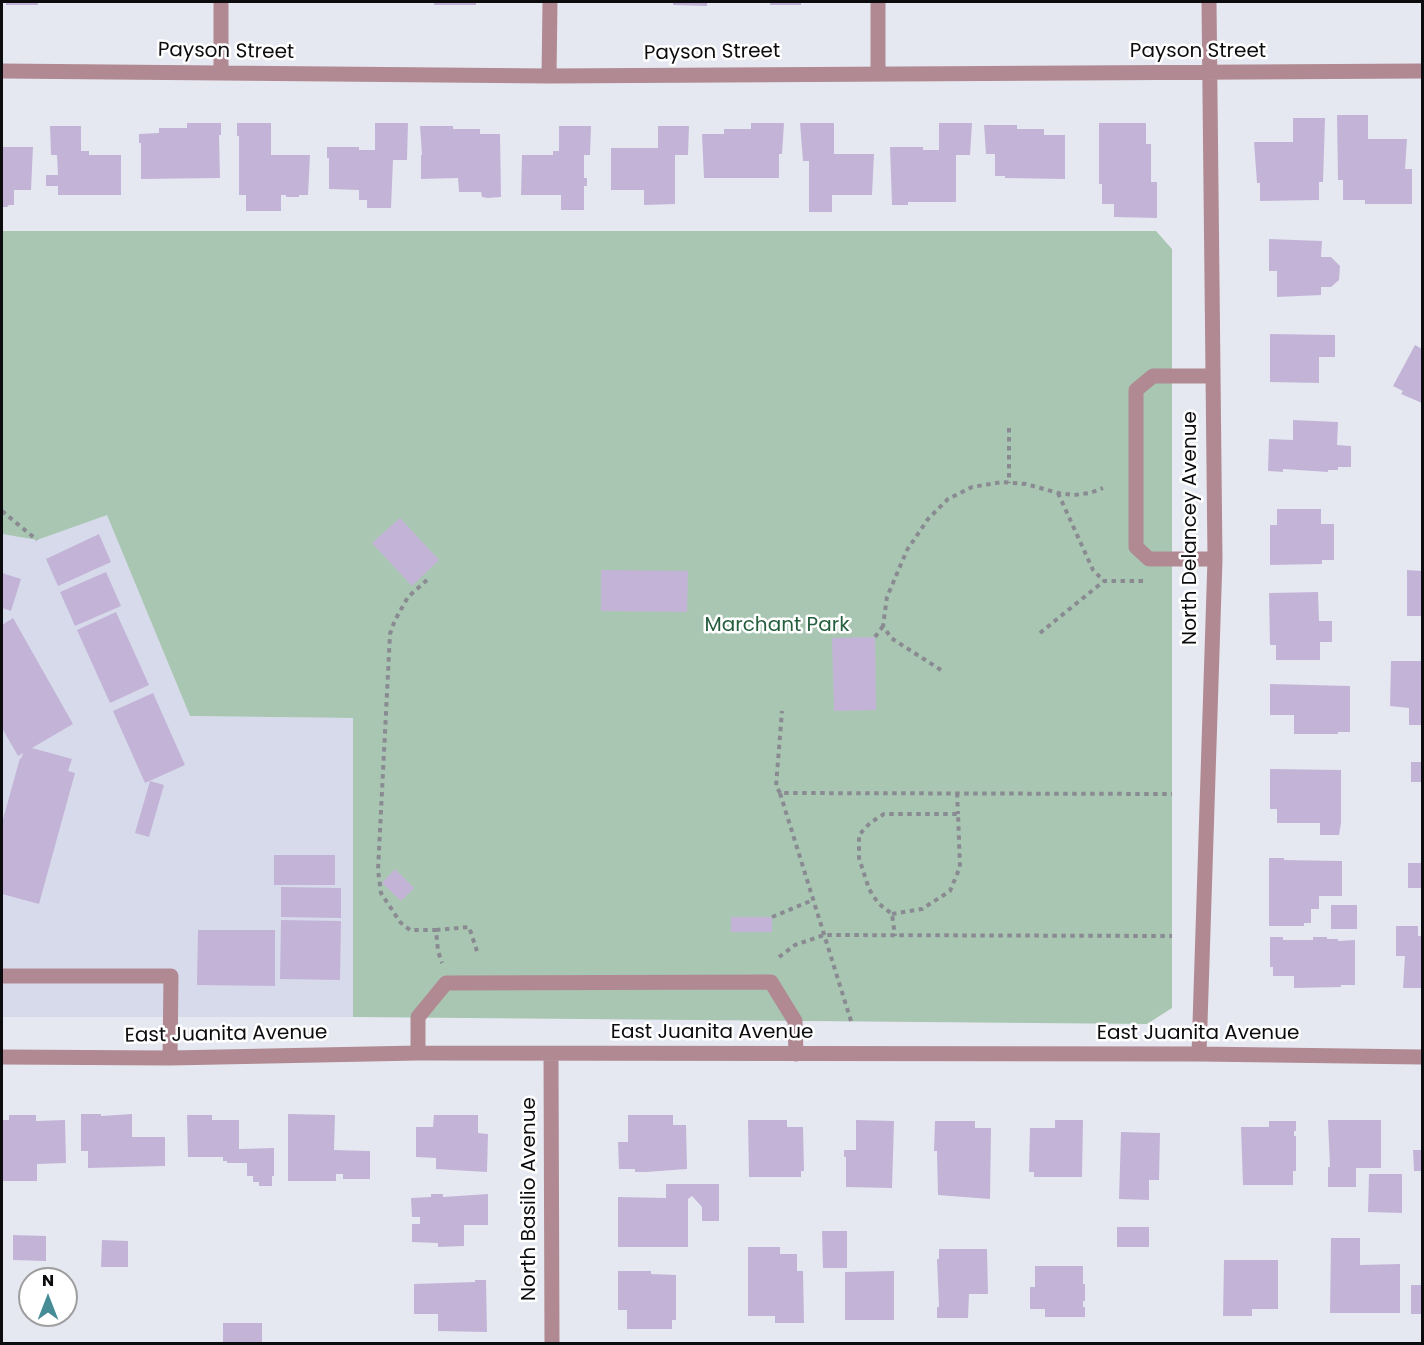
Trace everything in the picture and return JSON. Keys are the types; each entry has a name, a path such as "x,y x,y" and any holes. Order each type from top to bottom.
{"street":[{"path":"221,2 221,73"},
{"path":"549,76 550,2"},
{"path":"878,2 878,73"},
{"name":"North Delancey Avenue","path":"1199,1054 1215,559 1209,2"},
{"name":"Payson Street","path":"2,71 549,76 1422,71"},
{"path":"1213,376 1153,376 1136,390 1136,547 1149,559 1215,559"},
{"path":"2,976 171,976 170,1058"},
{"path":"418,1053 418,1017 446,983 771,982 795,1021 796,1054"},
{"name":"East Juanita Avenue","path":"2,1057 170,1058 418,1053 1199,1054 1422,1057"},
{"name":"North Basilio Avenue","path":"551,1054 552,1344"}],"path":[{"path":"1009,428 1010,483"},
{"path":"875,637 883,626 887,597 907,550 928,519 948,499 972,487 1002,482 1026,484 1058,494 1082,494 1104,488"},
{"path":"1058,494 1093,570 1104,581"},
{"path":"2,511 37,540"},
{"path":"427,580 408,597 390,634 378,870 381,893 400,922 410,930 469,927 477,951"},
{"path":"1040,633 1104,581 1149,581"},
{"path":"883,626 891,638 941,670"},
{"path":"782,711 776,786 851,1021"},
{"path":"780,793 1172,794"},
{"path":"892,915 922,909 950,891 960,867 957,793"},
{"path":"895,936 892,915 878,903 868,889 859,858 859,835 870,823 884,814 958,814"},
{"path":"772,917 813,899"},
{"path":"436,930 442,965"},
{"path":"779,957 795,945 824,934 1172,936"}],"shaded area":[{"path":"107,514 190,716 353,718 353,1017 2,1017 2,534 37,540"}],"green space":[{"name":"Marchant Park","path":"2,231 1156,231 1172,249 1172,1008 1147,1024 353,1017 353,718 190,716 107,515 37,540 2,534"}],"building":[{"path":"6,2 38,2 38,5 6,5"},
{"path":"434,2 476,2 476,5 434,5"},
{"path":"673,2 707,2 707,6 673,5"},
{"path":"770,2 801,2 801,5 770,5"},
{"path":"1337,115 1368,115 1368,139 1407,139 1405,169 1412,169 1412,204 1365,204 1365,200 1343,200 1343,180 1338,180"},
{"path":"1293,118 1325,118 1323,182 1319,182 1319,200 1260,201 1260,183 1257,183 1254,142 1293,142"},
{"path":"187,123 221,123 220,178 141,179 139,134 159,133 159,128 187,128"},
{"path":"237,123 271,123 271,155 310,155 308,195 286,197 286,195 281,195 281,211 246,211 246,195 239,195"},
{"path":"375,123 408,123 407,160 393,160 391,208 367,208 367,200 359,200 359,190 329,189 327,147 359,147 359,150 375,150"},
{"path":"751,123 784,123 782,154 779,154 779,178 704,178 702,134 724,134 724,129 751,129"},
{"path":"800,123 834,123 834,154 874,154 872,195 832,195 832,212 809,212 809,161 803,161"},
{"path":"939,123 972,123 970,155 956,155 956,202 908,202 908,205 892,205 890,147 923,147 923,150 939,150"},
{"path":"1099,123 1146,123 1146,144 1151,144 1151,182 1157,182 1157,218 1114,217 1114,204 1102,204 1102,184 1099,184"},
{"path":"984,125 1017,125 1017,129 1044,129 1044,135 1065,135 1065,179 995,176 995,154 986,154"},
{"path":"50,126 81,126 81,151 89,151 89,155 121,155 121,195 58,195 58,186 46,186 46,175 58,175 57,155 51,155"},
{"path":"420,126 453,126 453,129 480,129 480,134 500,134 501,197 482,197 481,192 459,192 458,178 421,179"},
{"path":"559,126 591,126 590,155 584,155 584,178 587,178 587,186 584,186 584,210 561,210 561,195 521,195 522,155 553,155 553,151 559,151"},
{"path":"658,126 689,126 688,155 675,155 675,204 644,205 644,190 611,190 611,148 658,148"},
{"path":"2,147 33,147 31,190 14,190 14,205 7,207 2,207"},
{"path":"1269,239 1322,241 1321,257 1331,257 1340,266 1339,280 1331,287 1321,287 1321,295 1277,297 1277,271 1269,271"},
{"path":"1270,334 1335,335 1335,357 1319,357 1319,383 1270,382"},
{"path":"1415,345 1422,349 1422,403 1401,394 1403,391 1393,386"},
{"path":"1293,420 1338,422 1337,445 1351,446 1351,467 1338,467 1338,470 1328,470 1328,472 1283,469 1283,472 1268,471 1269,439 1293,440"},
{"path":"1277,509 1321,509 1321,524 1334,524 1334,560 1322,560 1322,564 1270,565 1270,525 1277,525"},
{"path":"400,518 439,560 412,586 372,543"},
{"path":"99,534 111,562 58,586 46,559"},
{"path":"601,570 688,571 687,612 601,611"},
{"path":"1407,570 1422,571 1422,616 1407,616"},
{"path":"106,572 121,606 75,626 60,592"},
{"path":"2,573 21,579 11,611 2,608"},
{"path":"1318,592 1319,621 1332,621 1332,642 1320,642 1320,660 1276,660 1276,645 1270,645 1269,593"},
{"path":"116,612 149,685 110,703 77,630"},
{"path":"13,618 73,724 32,748 72,759 68,771 75,773 39,904 2,894 2,823 23,753 18,756 2,728 2,625"},
{"path":"875,637 876,710 834,711 832,638"},
{"path":"1391,661 1422,661 1422,725 1409,725 1409,708 1390,706"},
{"path":"1270,684 1350,686 1350,732 1294,734 1294,715 1270,715"},
{"path":"153,693 185,765 145,783 113,711"},
{"path":"1411,762 1422,762 1422,782 1411,782"},
{"path":"1270,769 1341,770 1339,835 1320,835 1320,823 1277,823 1277,809 1270,809"},
{"path":"150,781 164,785 149,837 135,833"},
{"path":"274,855 335,855 335,885 274,885"},
{"path":"1269,858 1342,861 1342,896 1319,896 1319,909 1311,909 1311,923 1304,923 1304,926 1269,926"},
{"path":"1408,863 1422,863 1422,888 1408,888"},
{"path":"395,869 414,888 401,901 382,883"},
{"path":"281,887 341,888 341,918 281,917"},
{"path":"1331,905 1357,905 1357,929 1331,929"},
{"path":"731,917 772,917 772,932 731,932"},
{"path":"281,920 341,921 340,980 280,979"},
{"path":"1396,926 1418,926 1418,936 1422,936 1422,988 1403,988 1405,956 1396,956"},
{"path":"198,930 275,930 275,986 197,985"},
{"path":"1270,937 1283,937 1283,940 1313,940 1313,937 1327,937 1327,939 1338,939 1338,941 1355,940 1355,985 1294,988 1294,976 1273,976 1273,967 1270,967"},
{"path":"81,1114 101,1114 101,1116 132,1114 132,1137 165,1137 165,1166 88,1168 88,1151 81,1151"},
{"path":"288,1114 335,1115 334,1150 370,1151 370,1179 343,1179 343,1174 336,1174 336,1181 288,1181"},
{"path":"9,1115 36,1115 36,1121 65,1120 66,1163 37,1164 37,1181 2,1181 2,1120 9,1120"},
{"path":"187,1115 212,1115 212,1120 239,1120 239,1149 274,1148 272,1186 259,1186 259,1182 253,1182 253,1176 247,1176 247,1163 227,1163 223,1161 223,1157 188,1157"},
{"path":"434,1115 478,1115 478,1133 488,1134 487,1172 436,1169 436,1158 416,1157 416,1127 433,1127"},
{"path":"628,1115 673,1115 673,1125 686,1125 687,1169 635,1172 635,1169 619,1169 618,1142 628,1142"},
{"path":"748,1120 787,1120 787,1127 803,1127 804,1171 801,1171 801,1177 749,1177"},
{"path":"856,1120 894,1121 892,1188 846,1187 844,1150 856,1150"},
{"path":"1055,1120 1083,1120 1082,1177 1034,1177 1034,1172 1029,1172 1030,1128 1055,1128"},
{"path":"1328,1120 1381,1120 1381,1168 1356,1168 1356,1187 1328,1187 1328,1167 1330,1167"},
{"path":"935,1121 975,1121 975,1128 991,1128 990,1199 938,1195 937,1151 934,1151"},
{"path":"1269,1121 1296,1121 1294,1136 1296,1136 1296,1171 1293,1171 1293,1185 1243,1185 1241,1127 1269,1127"},
{"path":"1121,1132 1160,1133 1159,1180 1149,1180 1149,1200 1119,1199"},
{"path":"1413,1150 1422,1150 1422,1171 1414,1171"},
{"path":"1369,1174 1402,1174 1402,1213 1368,1212"},
{"path":"666,1184 719,1184 719,1221 702,1221 702,1207 692,1196 688,1199 688,1247 618,1247 618,1197 666,1198"},
{"path":"431,1194 443,1194 443,1197 488,1194 488,1225 464,1225 464,1246 438,1247 438,1243 412,1242 412,1224 420,1224 420,1217 412,1217 411,1198 431,1197"},
{"path":"1117,1227 1149,1227 1149,1247 1117,1247"},
{"path":"822,1231 847,1231 847,1268 823,1268"},
{"path":"13,1235 46,1236 46,1261 13,1260"},
{"path":"1331,1238 1360,1238 1360,1265 1400,1264 1400,1313 1330,1313"},
{"path":"102,1240 128,1241 128,1267 101,1267"},
{"path":"748,1247 780,1247 780,1254 797,1254 797,1271 803,1271 804,1323 775,1323 775,1316 748,1316"},
{"path":"939,1249 987,1249 988,1294 969,1294 968,1318 937,1318"},
{"path":"1224,1260 1278,1260 1278,1309 1252,1309 1252,1316 1223,1316"},
{"path":"1035,1266 1083,1266 1085,1317 1045,1317 1045,1309 1030,1309 1030,1287 1035,1287"},
{"path":"618,1271 651,1271 651,1274 676,1275 676,1320 672,1320 672,1329 627,1329 627,1310 618,1310"},
{"path":"894,1271 894,1320 845,1320 845,1272"},
{"path":"475,1280 486,1280 487,1332 438,1331 438,1314 414,1314 414,1284 475,1282"},
{"path":"1411,1285 1422,1285 1422,1314 1411,1314"},
{"path":"223,1323 262,1323 262,1344 223,1344"}]}
